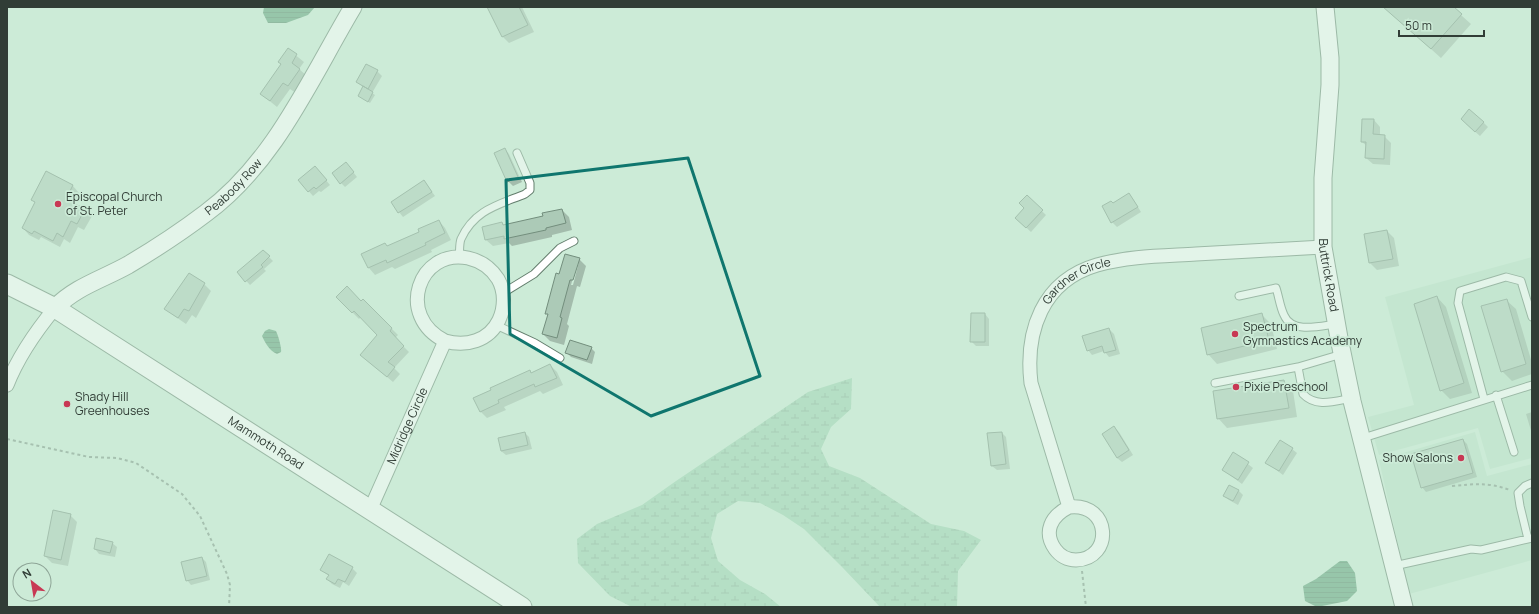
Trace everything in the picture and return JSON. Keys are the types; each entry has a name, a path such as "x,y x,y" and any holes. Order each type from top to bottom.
{"main road":[{"name":"Mammoth Road","path":"7,284 55,308 522,607"}],"street":[{"name":"Peabody Row","path":"55,308 75,291 127,266 172,237 216,206 245,178 262,158 291,114 353,7"},
{"name":"Buttrick Road","path":"1325,7 1330,58 1330,85 1323,178 1323,247 1342,354 1404,607"},
{"name":"Gardner Circle","path":"1069,507 1031,383 1029,368 1029,351 1033,331 1040,311 1053,293 1069,278 1087,268 1126,259 1323,247"},
{"path":"459,257 473,259 488,267 499,281 503,293 503,306 501,315 496,325 486,335 470,343 453,344 431,332 421,319 417,303 417,295 423,279 434,266 448,259 459,257"},
{"path":"7,385 22,355 36,332 55,308"},
{"name":"Midridge Circle","path":"370,510 445,341"},
{"path":"1078,506 1090,510 1099,519 1102,527 1103,536 1101,544 1090,557 1081,560 1072,560 1056,552 1049,535 1050,526 1054,518 1061,511 1069,507 1078,506"}],"lane":[{"path":"459,257 460,240 478,215 486,210 525,194 530,190 530,183 517,153"},
{"path":"503,293 534,274 560,248 574,241"},
{"path":"1484,399 1458,303 1460,291 1506,277 1521,281 1532,317"},
{"path":"1239,296 1276,288 1283,315 1292,325 1307,327 1336,324"},
{"path":"496,325 535,343 560,358"},
{"path":"1215,383 1298,367 1342,354"},
{"path":"1298,367 1303,394 1306,398 1322,403 1352,398"},
{"path":"1363,438 1496,395 1532,385"},
{"path":"1496,395 1514,452"},
{"path":"1394,566 1470,549 1481,550 1530,538 1520,506 1518,493 1525,486 1532,483"}],"path":[{"path":"7,439 89,457 117,458 136,463 182,494 200,516 227,574 230,585 228,607"},
{"path":"1452,486 1483,484 1496,485 1518,493"},
{"path":"1081,560 1086,607"}],"highlighted area":[{"path":"688,158 760,376 651,416 510,334 506,180"}],"shaded area":[{"path":"264,7 315,7 308,15 286,23 268,23 263,13"},
{"path":"1532,257 1532,458 1490,469 1478,428 1379,455 1368,417 1414,405 1385,297"},
{"path":"269,329 276,331 279,338 281,352 277,354 270,349 262,336 265,331"},
{"path":"1475,432 1487,476 1532,464 1532,560 1409,594 1379,460"},
{"path":"1340,561 1347,561 1355,573 1357,591 1347,601 1317,607 1305,601 1303,586 1316,579"}],"green space":[{"path":"852,378 851,409 831,427 821,449 829,466 860,478 931,524 964,531 981,540 958,571 957,607 880,607 804,529 783,515 760,503 738,501 717,514 711,538 718,561 740,580 765,594 781,607 632,607 610,596 578,563 577,539 597,524 642,505 808,392"}],"building":[{"path":"487,7 519,7 528,25 502,37"},
{"path":"1383,7 1454,7 1462,14 1431,49"},
{"path":"288,48 297,54 292,63 300,69 288,86 283,83 270,101 260,94 281,64 278,62"},
{"path":"366,64 378,70 368,89 356,82"},
{"path":"363,86 373,92 368,102 358,96"},
{"path":"1469,109 1484,122 1475,132 1461,119"},
{"path":"1362,119 1374,119 1373,134 1385,135 1384,159 1365,158 1366,142 1361,142"},
{"path":"505,148 518,177 507,182 494,153"},
{"path":"346,162 354,172 340,184 332,173"},
{"path":"315,166 327,180 316,189 314,187 308,192 298,180"},
{"name":"Episcopal Church of St. Peter","path":"46,171 73,185 66,199 85,209 77,224 71,221 63,237 57,233 53,241 34,231 32,234 22,228 35,202 31,200"},
{"path":"424,180 432,192 398,213 391,202"},
{"path":"1129,193 1138,207 1111,223 1102,206 1111,201 1113,203"},
{"path":"1027,195 1043,210 1026,228 1015,218 1024,208 1019,203"},
{"path":"562,209 566,223 546,228 546,230 504,239 504,236 485,240 482,227 502,222 503,225 543,216 542,213"},
{"path":"439,220 445,233 425,243 426,245 387,263 386,260 368,268 361,254 385,243 387,246 419,232 418,229"},
{"path":"1387,230 1393,259 1369,263 1364,234"},
{"path":"263,250 270,256 261,265 263,267 245,282 237,272"},
{"path":"565,254 580,258 573,280 570,280 560,317 562,318 557,338 542,334 548,314 545,314 556,273 559,274"},
{"path":"189,273 205,283 189,311 184,309 178,318 164,309"},
{"path":"347,286 361,301 363,299 392,328 390,331 404,346 388,362 395,367 387,377 360,355 377,335 354,311 352,313 336,297"},
{"path":"1437,296 1464,383 1440,391 1414,304"},
{"path":"1507,299 1526,364 1501,372 1481,306"},
{"path":"971,313 985,313 985,342 970,342"},
{"name":"Spectrum Gymnastics Academy","path":"1262,313 1269,340 1207,355 1201,328"},
{"path":"1109,328 1116,350 1104,353 1102,346 1087,351 1082,336"},
{"path":"570,340 592,347 587,360 565,353"},
{"path":"550,364 557,378 535,387 534,384 498,400 499,403 480,412 473,398 491,390 490,388 530,370 531,373"},
{"path":"1284,380 1289,408 1217,419 1213,391"},
{"path":"1114,426 1129,450 1117,458 1102,434"},
{"path":"525,432 528,445 501,451 498,438"},
{"path":"1002,432 1006,464 991,466 987,433"},
{"path":"1463,439 1473,473 1421,488 1411,454"},
{"path":"1280,440 1293,448 1279,471 1265,463"},
{"path":"1233,452 1249,462 1238,480 1222,470"},
{"path":"1229,485 1239,490 1233,501 1223,496"},
{"path":"53,510 71,514 61,560 44,556"},
{"path":"96,538 113,542 110,553 94,549"},
{"path":"329,554 353,567 345,582 338,579 335,584 326,579 329,575 320,570"},
{"path":"202,557 207,576 186,581 181,562"}],"place":[{"name":"Episcopal Church of St. Peter","path":"58,204"},
{"name":"Spectrum Gymnastics Academy","path":"1235,334"},
{"name":"Pixie Preschool","path":"1236,387"},
{"name":"Shady Hill Greenhouses","path":"67,404"},
{"name":"Show Salons","path":"1461,458"}]}
